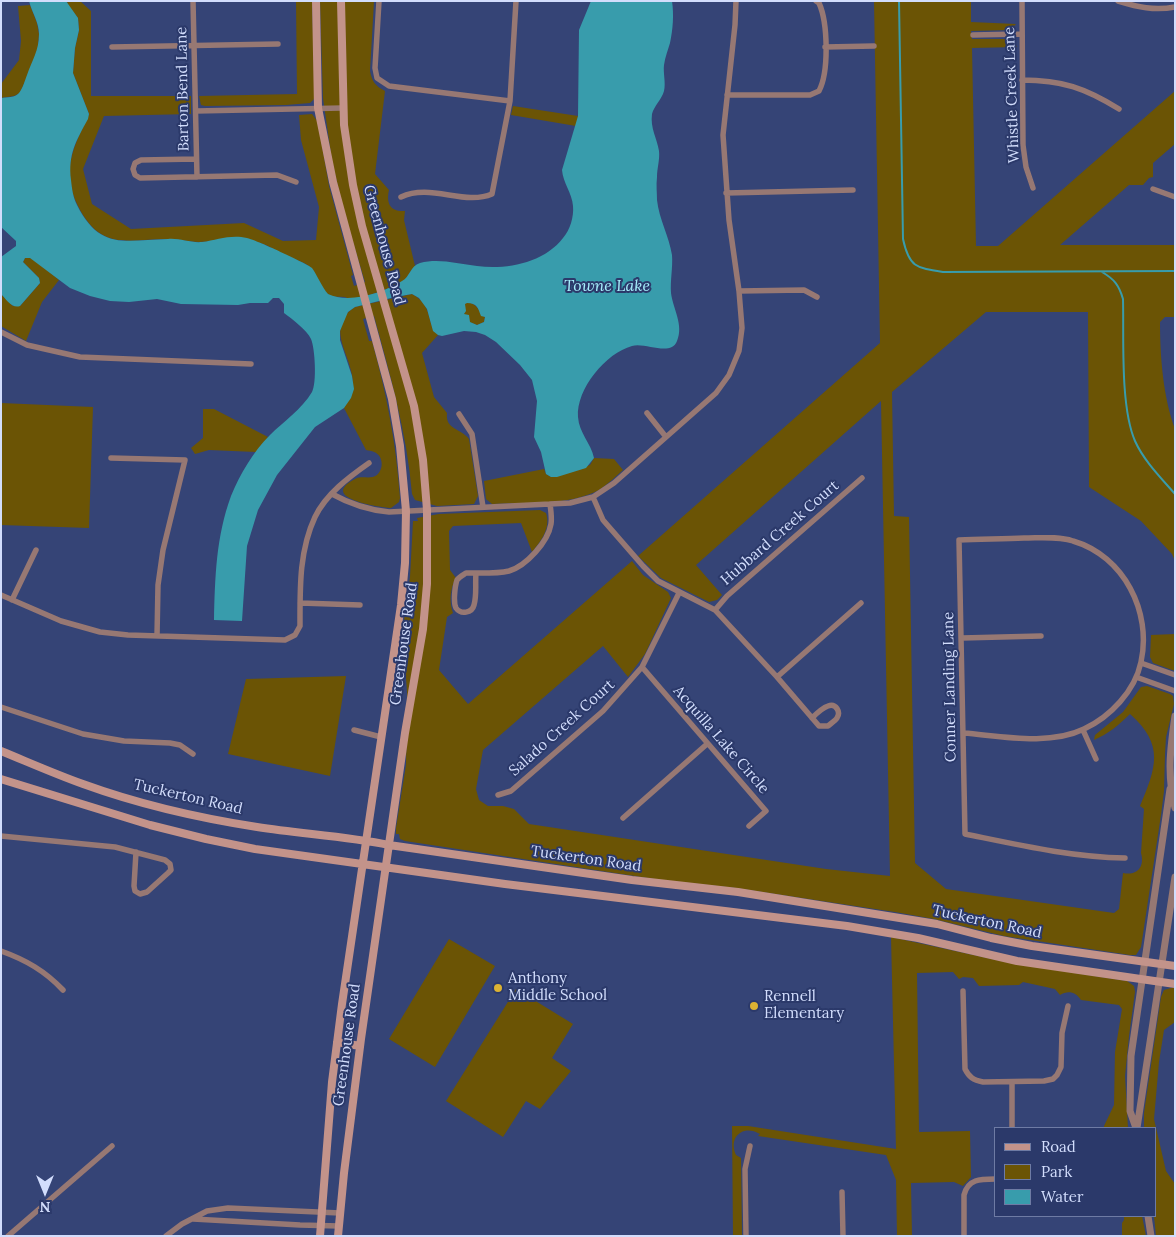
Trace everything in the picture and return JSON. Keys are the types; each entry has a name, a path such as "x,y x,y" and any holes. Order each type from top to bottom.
{"main road":[{"name":"Greenhouse Road","path":"316,1 318,108 333,182 392,399 400,446 406,511 401,605 337,1042 320,1236"},
{"name":"Greenhouse Road","path":"338,1236 360,1046 405,733 423,629 427,510 424,460 414,406 380,282 362,226 353,185 342,108 341,1"},
{"name":"Tuckerton Road","path":"1,751 84,784 160,806 257,827 366,840 389,845 632,880 738,892 937,924 1032,946 1175,966"},
{"name":"Tuckerton Road","path":"1,779 150,825 255,849 505,884 858,928 918,938 1017,961 1175,984"},
{"path":"858,928 861,913"},
{"path":"337,1042 360,1046"}],"street":[{"name":"Barton Bend Lane","path":"193,1 197,177"},
{"path":"379,1 375,68 377,78 389,86 510,101"},
{"path":"400,197 409,193 423,191 483,198 492,194 510,101 516,2 508,1"},
{"path":"332,494 352,504 375,511 389,512 570,503 593,497 614,482 716,393 729,375 739,351 742,328 726,193 722,135 736,25 736,1"},
{"name":"Whistle Creek Lane","path":"1022,1 1023,145 1026,167 1033,188"},
{"path":"1118,1 1139,8 1175,7"},
{"path":"727,95 810,95 820,91 824,82 825,47 823,13 817,2"},
{"path":"973,35 1021,34"},
{"path":"112,47 278,44"},
{"path":"825,47 874,46"},
{"path":"1022,80 1044,80 1064,83 1100,98 1119,109"},
{"path":"196,111 342,108"},
{"path":"196,159 141,160 135,163 133,169 135,175 140,178 277,175 296,182"},
{"path":"1153,189 1175,196"},
{"path":"726,193 853,190"},
{"path":"739,291 804,290 817,297"},
{"path":"1,332 35,348 80,357 251,364"},
{"path":"647,413 666,437"},
{"path":"459,414 472,434 483,507"},
{"path":"111,458 185,460 162,550 158,585 157,636"},
{"path":"1,595 61,622 100,632 128,635 284,640 295,635 300,626 302,554 315,516 332,494 350,476 369,463"},
{"name":"Hubbard Creek Court","path":"715,610 727,596 862,478"},
{"path":"593,497 603,520 643,566 658,581 715,610 777,676 812,718 819,726 828,726 837,718 839,713 837,708 827,706 812,718"},
{"path":"476,573 472,610 462,612 457,610 455,605 457,580 461,575 466,573 508,571 518,567 535,553 545,540 551,524 550,504"},
{"name":"Conner Landing Lane","path":"1125,858 1100,858 1056,853 966,834 959,540 1056,538 1073,540 1091,548 1108,560 1122,574 1132,591 1140,610 1143,629 1141,663"},
{"path":"12,600 36,550"},
{"name":"Salado Creek Court","path":"498,795 511,791 604,711 642,668 679,593"},
{"path":"300,603 360,605"},
{"path":"777,676 861,603"},
{"path":"962,638 1041,636"},
{"path":"964,733 1050,738 1068,735 1098,722 1111,712 1123,699 1136,677 1141,663 1175,675"},
{"name":"Acquilla Lake Circle","path":"642,668 766,811 749,826"},
{"path":"1136,677 1175,690"},
{"path":"1,707 83,734 124,741 170,743 180,745 193,754"},
{"path":"1137,1127 1130,1112 1130,1074 1134,1029 1170,789 1169,756 1175,716"},
{"path":"354,730 381,737"},
{"path":"1083,730 1096,759"},
{"path":"622,818 707,744"},
{"path":"1170,789 1175,808"},
{"path":"1,836 30,840 98,844 136,852 165,860 170,864 171,870 147,892 140,894 135,891 134,886 136,852"},
{"path":"1137,1127 1175,877"},
{"path":"1,951 33,965 63,990"},
{"path":"963,990 964,1065 969,1076 975,1081 1012,1082 1053,1079 1061,1066 1062,1033 1068,1006"},
{"path":"1012,1082 1012,1127"},
{"path":"8,1236 112,1146"},
{"path":"746,1236 745,1169 750,1146"},
{"path":"964,1236 964,1195 966,1189 970,1183 977,1179 994,1179"},
{"path":"842,1192 843,1236"},
{"path":"166,1236 182,1224 207,1211 228,1208 340,1213"},
{"path":"246,1222 247,1209"},
{"path":"1148,1217 1151,1236"},
{"path":"193,1219 338,1226"}],"green space":[{"path":"80,1 91,11 91,96 191,96 191,114 104,116 83,169 92,204 131,229 244,223 283,241 316,240 319,207 301,140 299,115 312,114 318,122 329,186 353,275 351,276 354,286 365,282 344,212 332,161 323,98 320,1 374,1 370,71 374,83 385,91 375,174 389,190 388,199 390,206 396,210 405,211 404,220 415,266 405,280 386,289 351,299 329,295 308,265 257,242 199,242 169,239 128,241 106,237 96,231 78,206 70,181 71,159 74,148 89,114 73,73 79,30 78,18 66,3"},
{"path":"296,1 312,1 315,98 310,103 286,105 201,105 199,96 297,94"},
{"path":"874,1 971,1 971,22 1016,24 1010,30 971,31 972,39 1010,39 1017,47 972,48 976,246 998,246 1175,91 1175,144 1153,163 1153,177 1149,178 1143,185 1129,185 1060,245 1175,245 1175,317 1165,317 1160,322 1163,376 1175,429 1175,561 1172,554 1141,521 1089,487 1088,312 986,312 892,392 894,516 909,517 915,863 946,889 1114,913 1119,909 1123,873 1136,872 1142,862 1144,809 1140,806 1153,768 1153,747 1149,736 1130,714 1113,729 1094,740 1095,735 1123,712 1141,687 1147,686 1170,694 1173,696 1174,704 1166,737 1161,815 1141,947 1136,955 1004,936 934,919 895,912 736,888 661,880 405,841 400,839 399,834 396,834 406,765 407,692 404,621 410,577 413,521 418,521 417,518 439,514 540,510 546,513 547,524 542,539 532,552 521,523 453,526 449,531 450,570 456,578 452,586 451,596 453,613 447,617 439,670 468,704 632,561 643,575 668,592 671,598 645,654 628,677 603,646 483,750 476,789 479,800 488,806 503,806 514,809 529,824 826,869 890,876 881,401 696,565 722,595 717,600 709,602 661,578 638,556 880,343"},
{"path":"30,5 39,34 34,61 20,93 1,98 1,84 19,60 21,41 18,6"},
{"path":"513,106 578,116 576,126 511,115"},
{"path":"25,258 34,259 59,280 42,302 26,341 1,326 1,294 13,306 20,306 40,283 39,278 23,262"},
{"path":"412,294 424,304 434,330 438,335 422,353 434,397 447,413 448,423 469,439 478,496 474,504 437,506 415,500 412,494 410,471 397,404 374,316 363,319 369,341 372,341 386,400 396,458 400,498 399,502 391,508 354,500 343,491 345,486 355,479 377,475 382,464 377,454 366,450 344,408 351,392 352,375 341,339 340,330 342,322 346,314 355,307"},
{"path":"467,302 473,304 485,317 484,322 477,325 469,322 464,314"},
{"path":"1,403 93,407 89,528 1,525"},
{"path":"203,409 214,409 268,437 256,452 209,450 195,454 191,448 203,438"},
{"path":"594,458 614,459 623,470 602,488 587,495 561,501 532,503 492,504 486,499 484,481 544,469 546,474 551,477 590,465"},
{"path":"1175,634 1175,671 1153,663 1150,657 1151,635"},
{"path":"346,676 330,776 228,754 246,679"},
{"path":"891,937 1010,963 1127,981 1134,986 1135,992 1125,1076 1128,1127 1104,1127 1114,1105 1115,1052 1122,1009 1119,1005 1081,1000 1072,993 1060,995 1055,989 1023,982 1019,985 979,986 973,978 963,977 959,979 953,972 917,973 919,1132 970,1131 971,1177 963,1186 954,1182 911,1183 912,1236 897,1236 896,1180 886,1155 758,1136 760,1134 754,1131 743,1132 739,1134 734,1143 736,1155 741,1158 742,1236 733,1236 732,1126 748,1126 896,1149"},
{"path":"449,939 495,966 435,1067 389,1039"},
{"path":"1175,988 1175,1022 1164,1030 1154,1119 1156,1127 1144,1127 1144,1113 1161,997 1164,990"},
{"path":"516,989 573,1024 552,1058 571,1071 540,1109 526,1101 503,1137 446,1101"},
{"path":"1156,1128 1166,1171 1175,1184 1175,1236 1156,1236 1154,1217 1156,1217"},
{"path":"1124,1217 1142,1217 1146,1236 1122,1236 1122,1223"}],"water":[{"name":"Towne Lake","path":"29,1 66,1 78,18 79,30 73,73 89,114 72,155 70,171 77,205 95,230 115,240 127,241 172,239 202,242 230,237 252,239 312,268 328,294 346,298 366,296 385,290 405,279 414,267 420,263 441,261 500,267 535,259 555,247 568,231 573,215 572,201 562,170 578,116 579,30 591,1 672,1 673,12 670,43 664,65 665,88 662,97 653,111 652,119 659,151 657,200 672,255 671,293 679,323 677,341 674,346 664,349 632,346 612,356 603,364 587,384 579,406 579,423 594,458 586,468 551,477 546,474 541,452 534,437 537,401 532,380 520,365 496,342 476,332 464,331 442,336 438,335 433,331 427,309 419,298 412,294 355,307 348,312 340,331 340,340 352,376 354,389 351,398 344,408 315,427 277,475 258,510 247,546 242,621 214,620 219,542 231,496 238,480 258,449 270,435 298,410 312,392 315,374 311,339 299,325 284,313 284,304 279,298 273,298 268,303 238,305 181,304 157,299 129,302 110,301 70,288 30,258 25,258 23,262 39,278 40,283 17,307 7,301 1,294 1,257 16,246 16,241 1,227 1,98 13,97 19,93 37,50 39,30","holes":["465,304 477,306 481,316 485,317 484,322 477,325 470,322 469,315 464,314 466,311"]}],"waterway":[{"path":"899,1 903,239 911,261 920,267 943,272 1175,271"},
{"path":"1102,272 1116,283 1123,299 1125,391 1130,426 1135,441 1148,462 1175,494"}],"place":[{"name":"Anthony Middle School","path":"498,988"},
{"name":"Rennell Elementary","path":"754,1006"}]}
